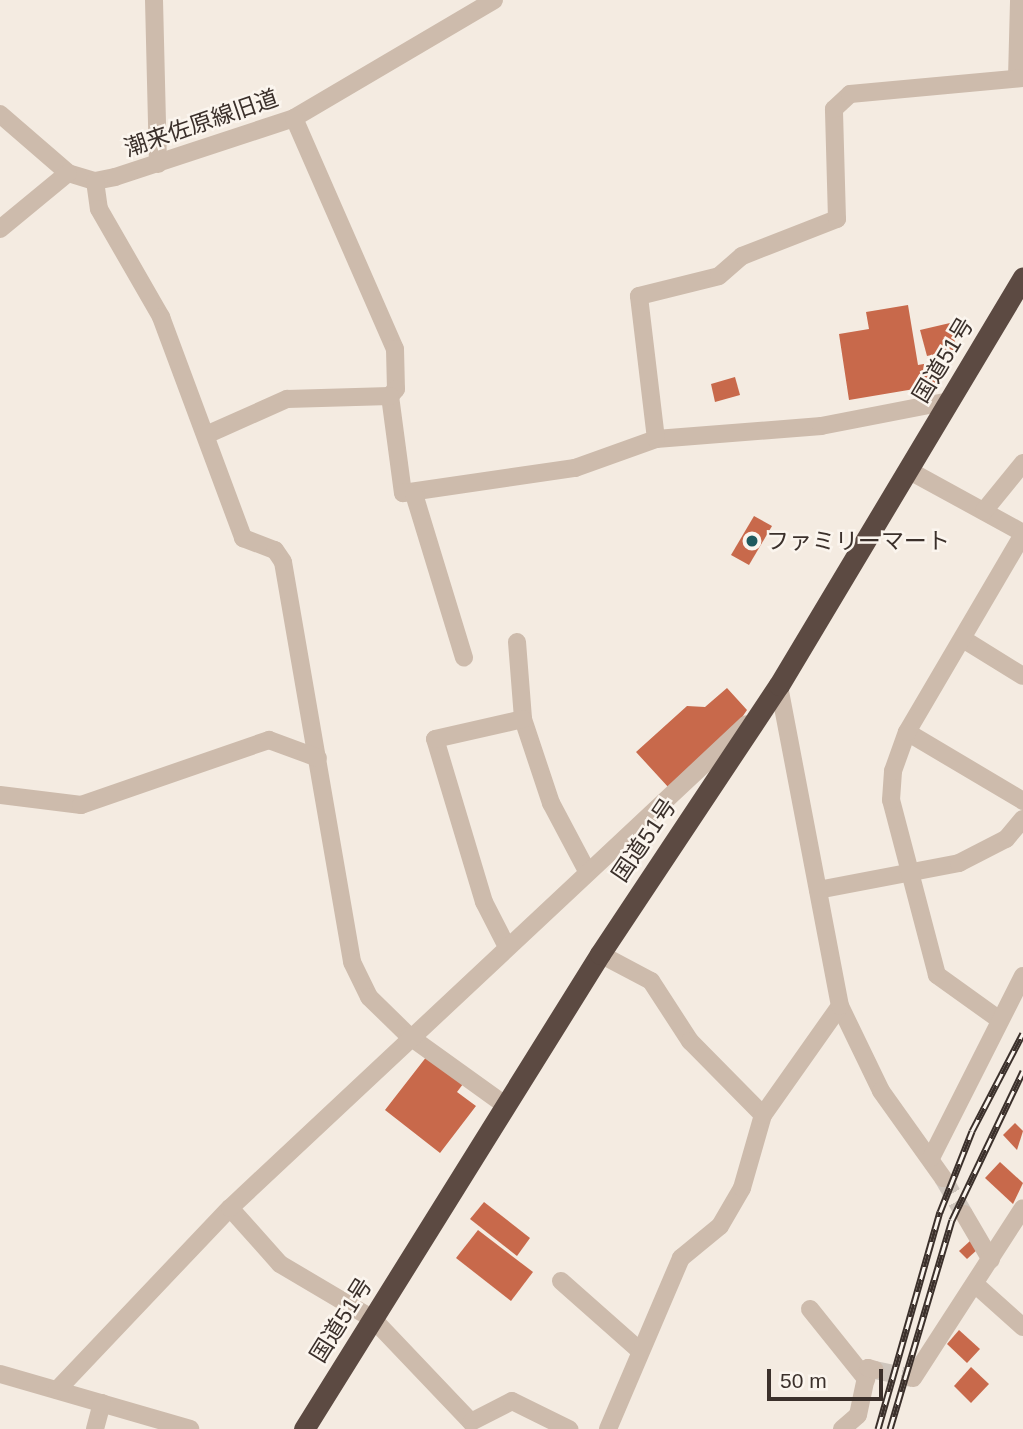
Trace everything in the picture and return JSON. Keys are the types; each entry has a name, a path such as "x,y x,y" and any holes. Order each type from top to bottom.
{"highway":[{"name":"国道51号","path":"304,1429 600,954 779,685 1023,276"}],"street":[{"path":"154,0 158,164"},
{"name":"潮来佐原線旧道","path":"95,181 158,164 294,118 494,0"},
{"path":"656,439 639,296 719,276 742,256 837,219 834,109 850,94 1020,78 1019,0"},
{"path":"0,114 68,173 95,181 99,209 143,278 206,435 243,538 275,550 283,562 352,962 369,997 409,1036 505,1105"},
{"path":"206,435 287,399 390,396 396,389 395,349 294,118"},
{"path":"0,229 68,173"},
{"path":"390,396 403,493 414,494 575,468 656,439 821,426 950,401"},
{"path":"984,511 1023,463"},
{"path":"908,470 1023,534 907,732 893,771 891,800 937,975 997,1018"},
{"path":"414,494 464,658"},
{"path":"963,639 1023,676"},
{"path":"517,642 523,719 551,803 586,869"},
{"path":"779,685 840,1006 881,1091 943,1178"},
{"path":"57,1390 230,1208 586,869 761,712"},
{"path":"506,944 484,902 435,738 523,719"},
{"path":"907,732 1023,801"},
{"path":"0,795 81,806 269,740 318,758"},
{"path":"818,890 910,876 982,855 1023,819"},
{"path":"600,954 651,981 690,1041 763,1115"},
{"path":"930,1158 997,1018 1023,976"},
{"path":"608,1429 681,1258 720,1226 742,1188 763,1115 840,1006"},
{"path":"230,1208 280,1264 373,1319 471,1422 512,1401 569,1429"},
{"path":"964,1214 991,1260"},
{"path":"913,1378 1021,1215"},
{"path":"561,1281 640,1351"},
{"path":"976,1285 1023,1327"},
{"path":"810,1309 871,1375 858,1415 842,1429"},
{"path":"0,1374 190,1429"},
{"path":"94,1429 102,1403"}],"building":[{"path":"908,305 918,365 935,362 938,385 849,400 839,334 869,329 866,312"},
{"path":"950,323 957,349 927,356 920,330"},
{"path":"735,377 740,395 715,402 711,384"},
{"name":"ファミリーマート","path":"754,516 772,526 749,565 731,555"},
{"path":"727,688 747,710 730,735 669,788 636,752 687,706 705,707"},
{"path":"427,1056 463,1084 457,1092 476,1106 440,1153 385,1110"},
{"path":"1015,1123 1023,1131 1017,1150 1003,1135"},
{"path":"1000,1162 1023,1183 1013,1204 985,1178"},
{"path":"484,1202 530,1238 517,1256 470,1219"},
{"path":"478,1230 533,1272 511,1301 456,1258"},
{"path":"970,1241 978,1249 967,1259 959,1251"},
{"path":"959,1330 980,1349 967,1363 947,1344"},
{"path":"971,1367 989,1384 971,1403 954,1386"}],"tunnel":[{"path":"943,1178 964,1214"},
{"path":"875,1370 913,1378"}],"railway":[{"path":"878,1429 940,1212 972,1131 1023,1033"},
{"path":"890,1429 952,1220 1023,1071"}],"place":[{"name":"ファミリーマート","path":"752,541"}]}
